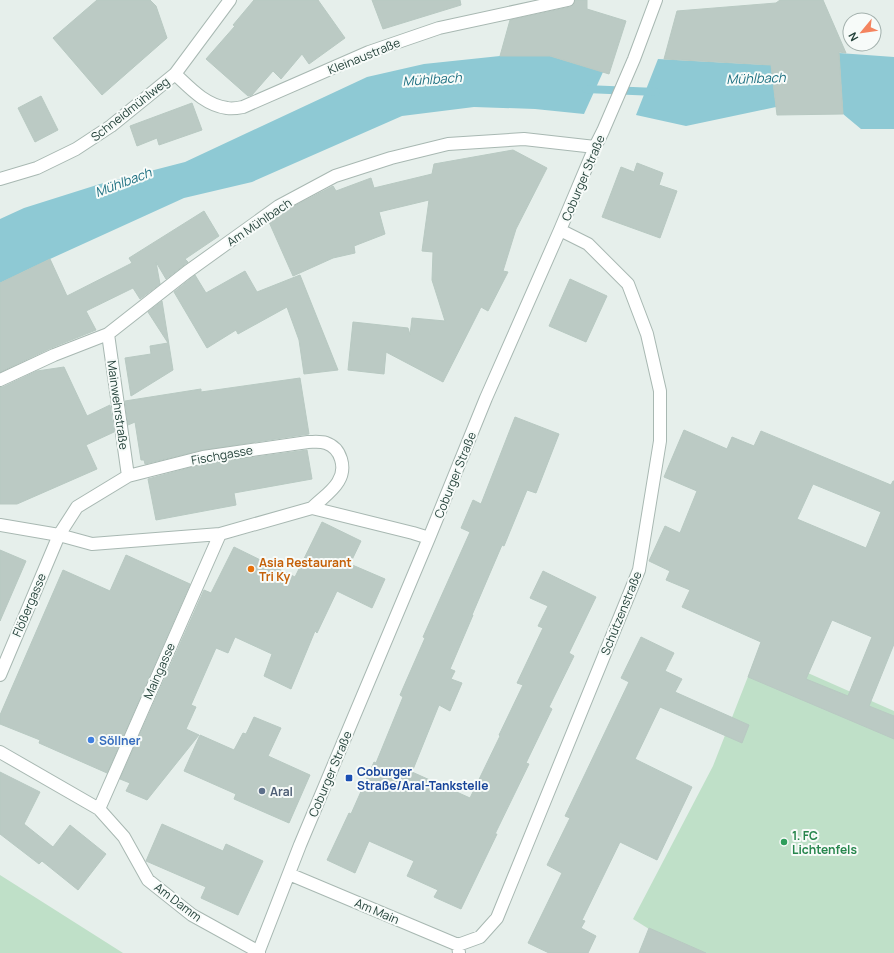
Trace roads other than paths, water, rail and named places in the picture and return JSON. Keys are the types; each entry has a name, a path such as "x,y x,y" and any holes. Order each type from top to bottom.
{"street":[{"name":"Schneidmühlweg","path":"0,179 38,168 76,150 111,126 175,74 230,0"},
{"name":"Kleinaustraße","path":"175,74 210,104 228,108 243,108 369,52 438,28 568,0"},
{"name":"Coburger Straße","path":"259,952 300,845 486,398 634,60 656,0"},
{"name":"Am Mühlbach","path":"0,380 54,355 108,334 187,272 279,206 335,176 391,158 448,144 524,139 595,147"},
{"name":"Schützenstraße","path":"458,949 480,937 497,918 639,570 660,441 660,391 647,334 628,284 588,244 560,230"},
{"name":"Mainwehrstraße","path":"108,334 128,476"},
{"name":"Fischgasse","path":"0,525 59,535 92,544 220,534 312,508 332,490 339,481 343,472 342,463 339,453 334,447 317,441 203,457 128,476 78,508 59,535"},
{"path":"312,508 429,538"},
{"name":"Maingasse","path":"98,809 220,534"},
{"name":"Flößergasse","path":"0,675 59,535"},
{"name":"Am Damm","path":"0,752 98,809 124,837 148,880 192,915 259,952"},
{"name":"Am Main","path":"289,874 458,949"}],"water":[{"path":"839,53 894,57 894,129 861,129 843,114"},
{"path":"500,56 550,56 603,72 584,114 535,109 474,107 402,116 252,182 184,198 0,283 0,219 24,208 100,184 185,162 367,77 424,64"},
{"path":"658,59 771,65 776,107 686,126 636,115"}],"waterway":[{"name":"Mühlbach","path":"586,89 656,92"}],"place":[{"name":"Asia Restaurant Tri Ky","path":"251,569"},
{"name":"Söllner","path":"91,740"},
{"name":"Coburger Straße/Aral-Tankstelle","path":"349,778"},
{"name":"Aral","path":"262,791"},
{"name":"1. FC Lichtenfels","path":"784,842"}]}
